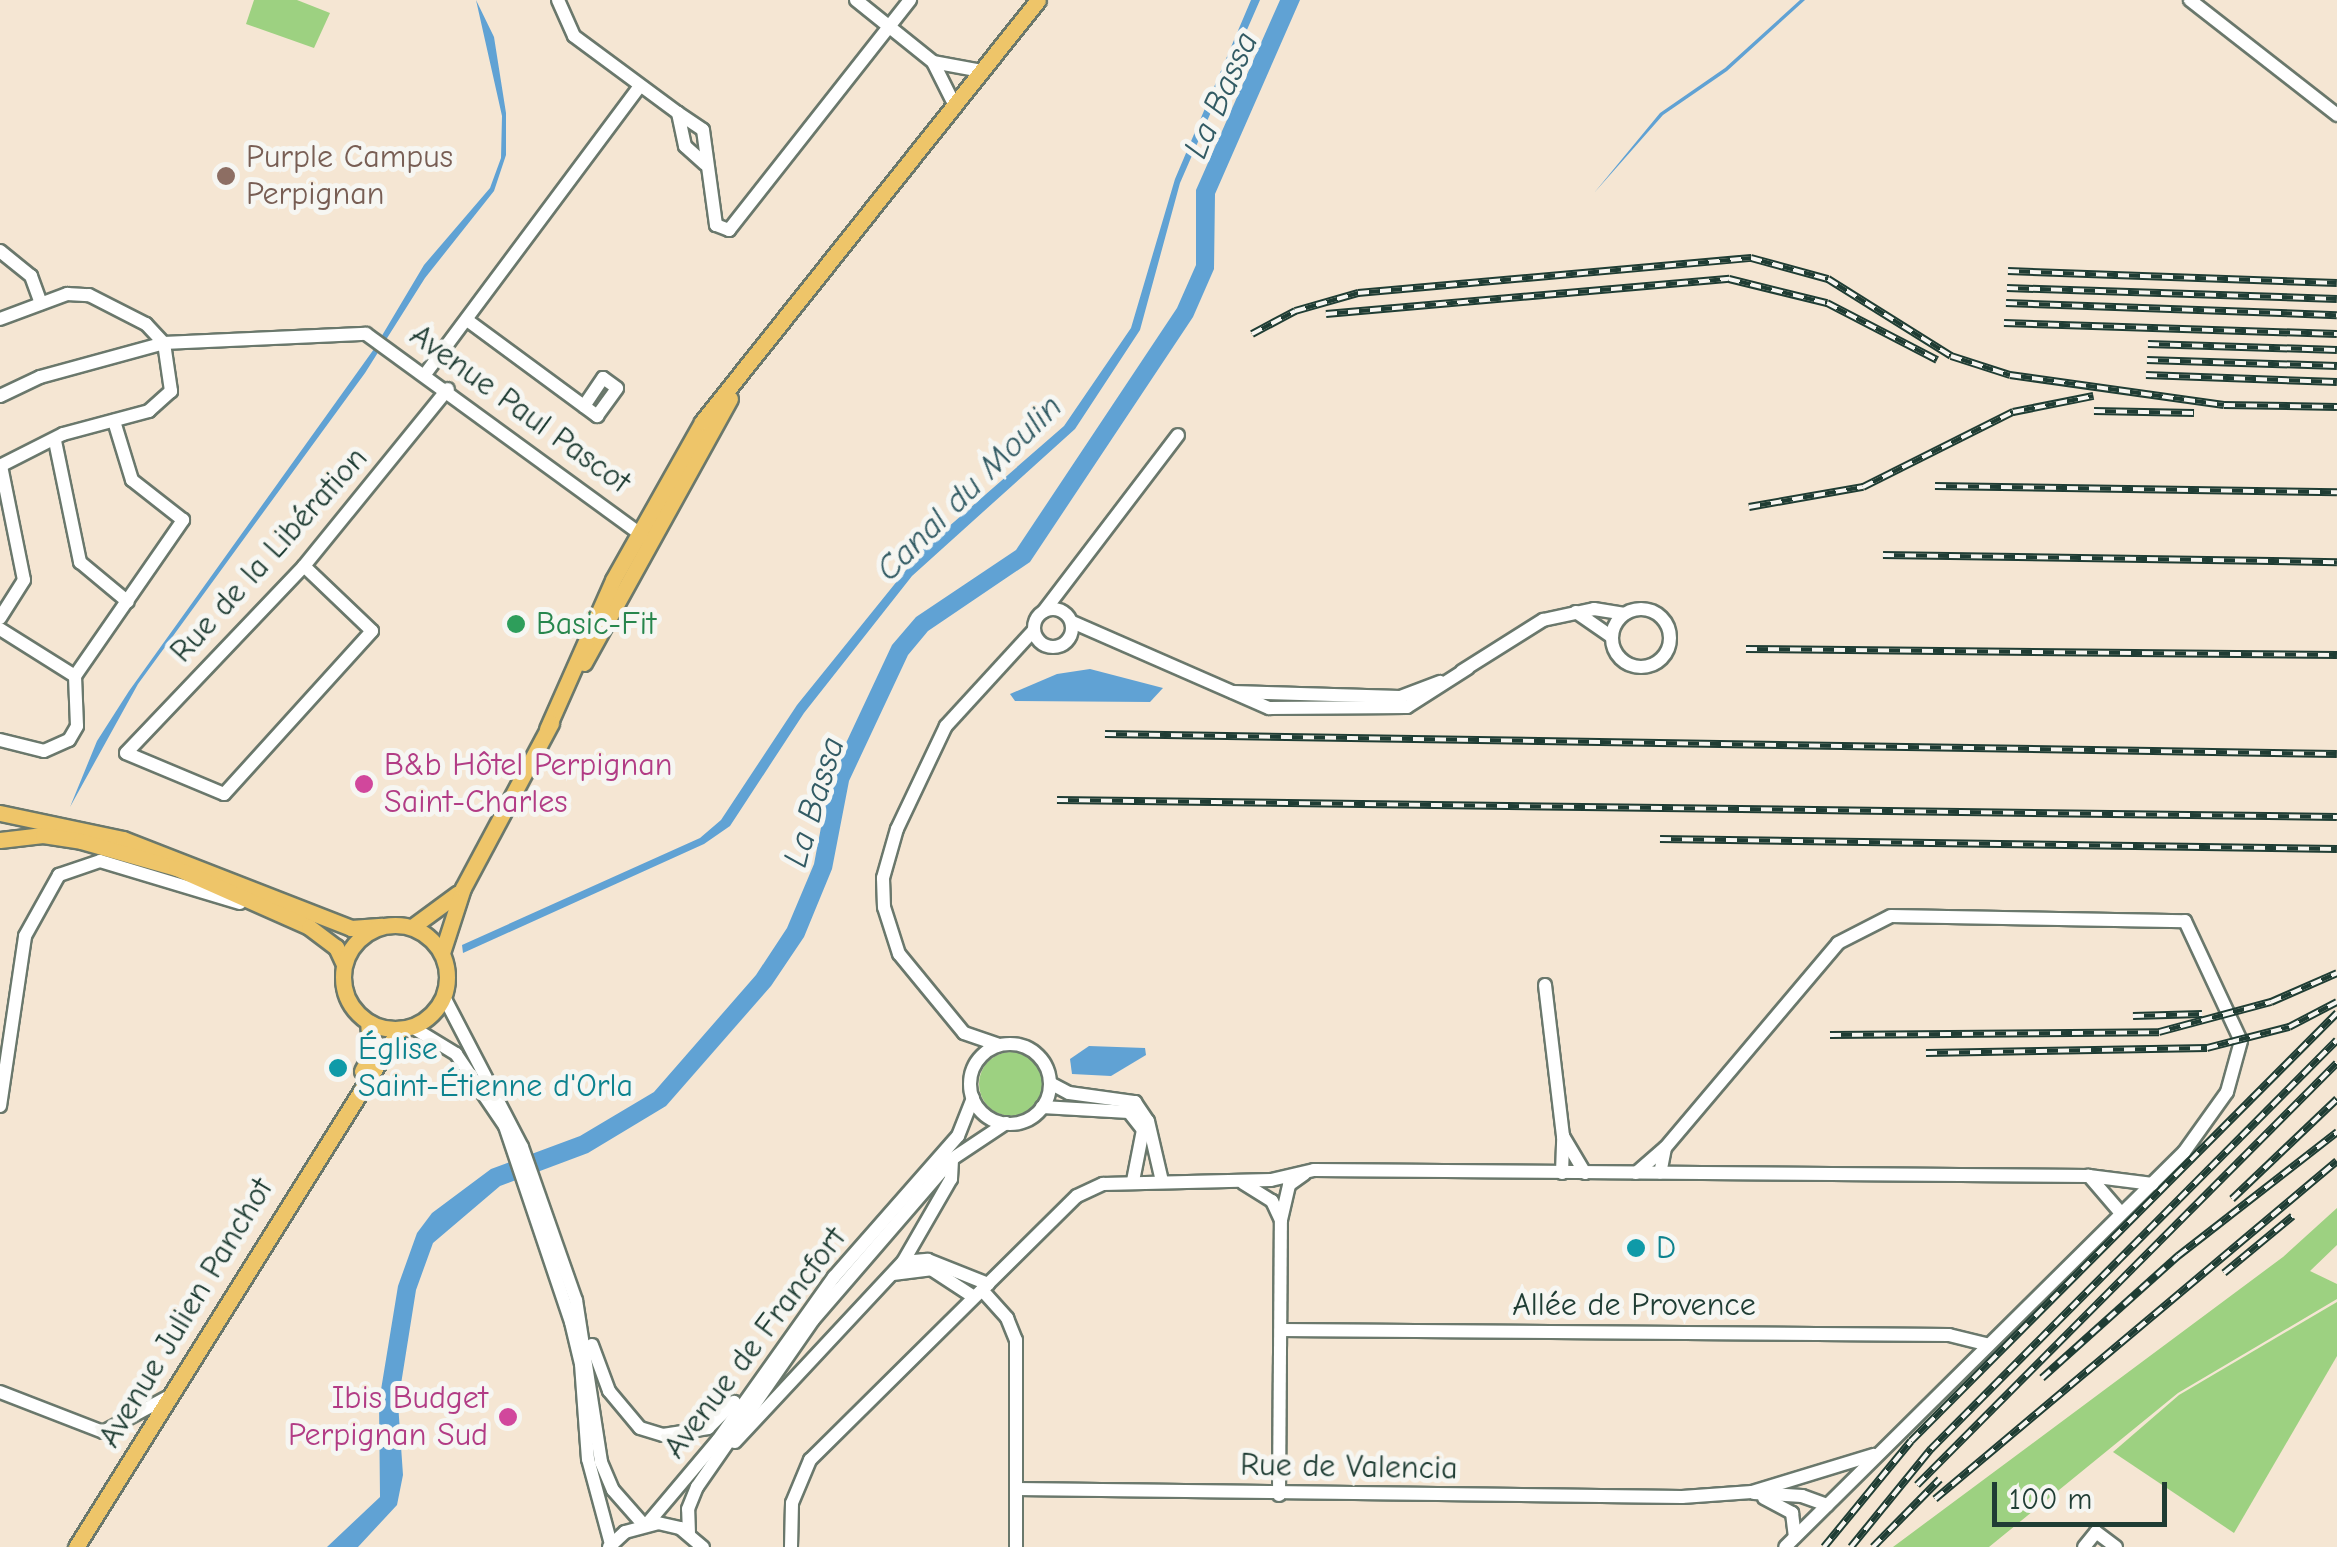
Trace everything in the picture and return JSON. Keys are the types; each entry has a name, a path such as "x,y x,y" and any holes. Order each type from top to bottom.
{"main road":[{"path":"907,160 948,120 1038,0"},
{"path":"0,840 43,835 125,851 285,914 336,947 344,964 346,997 368,1022 405,1028 444,997 442,953 463,888 645,537 760,350 952,100 1020,23"},
{"path":"0,813 108,834 351,928 412,927 442,953"},
{"path":"412,927 463,888"},
{"path":"344,964 365,934 382,926"},
{"name":"Avenue Julien Panchot","path":"344,1109 370,1056 368,1022"},
{"name":"Avenue Julien Panchot","path":"76,1547 344,1109 405,1028"}],"street":[{"path":"558,0 574,36 702,130 716,225 728,230 910,0"},
{"path":"856,0 934,62 952,100"},
{"path":"2190,0 2337,115"},
{"path":"934,62 976,70"},
{"path":"426,373 640,87"},
{"path":"678,113 685,146 705,164"},
{"path":"0,251 32,276 41,303"},
{"path":"0,319 41,303 89,295 146,324 164,343 171,391 164,403 55,441 0,466 24,580 0,618"},
{"path":"467,320 584,406"},
{"name":"Avenue Paul Pascot","path":"0,396 40,377 164,343 341,330 366,334 448,389 645,537"},
{"name":"Rue de la Libération","path":"304,566 372,632 224,794 126,753 304,566 448,389"},
{"path":"0,740 44,751 60,748 77,726 75,676 183,520 132,480 114,421"},
{"path":"1050,1083 1042,1107 1026,1120 1006,1124 986,1116 973,1098 973,1068 964,1033 899,954 884,907 883,878 897,829 946,726 1034,630 1071,572 1178,435"},
{"path":"55,441 80,562 128,602"},
{"path":"1064,644 1070,618 1071,572"},
{"path":"1044,611 1070,618 1112,644 1269,708 1390,710 1422,700 1542,620 1573,611 1625,614 1649,610 1664,620 1670,639 1664,655 1651,665 1628,664 1612,637 1573,611"},
{"path":"1612,637 1625,614"},
{"path":"0,629 68,678 75,676"},
{"path":"1034,630 1046,646"},
{"path":"1009,660 1046,646 1112,644"},
{"path":"0,1106 24,936 60,875 100,861 285,914"},
{"path":"1636,1173 1665,1148 1838,943 1865,924 1891,916 2173,917 2192,930 2241,1042 2227,1092 2152,1184 1790,1542"},
{"path":"1545,985 1564,1136 1562,1173"},
{"path":"444,997 517,1148 621,1411 640,1428 664,1435 708,1428 814,1302"},
{"path":"405,1028 468,1067 517,1148"},
{"path":"964,1033 999,1046 1035,1052 1050,1083 1069,1093 1135,1102 1148,1121 1162,1181"},
{"path":"973,1068 999,1046"},
{"name":"Avenue de Francfort","path":"610,1546 645,1524 718,1440 814,1302 958,1136 973,1098"},
{"path":"1042,1107 1129,1112 1143,1130 1134,1181"},
{"name":"Avenue de Francfort","path":"690,1534 688,1509 722,1452 814,1320 970,1141 1006,1124"},
{"path":"1564,1136 1585,1173"},
{"path":"1660,1173 1665,1148"},
{"path":"722,1452 772,1409 842,1322 904,1262 951,1178 952,1160"},
{"path":"1279,1495 1280,1220 1290,1185 1314,1170"},
{"path":"791,1547 792,1504 810,1460 1077,1196 1103,1184 1240,1182 1314,1170 2089,1176 2152,1184"},
{"path":"2089,1176 2120,1212"},
{"path":"1240,1182 1272,1202 1280,1220"},
{"path":"530,1184 582,1364 588,1459 610,1546"},
{"path":"904,1262 928,1260 981,1290 1007,1318 1016,1340 1016,1547"},
{"path":"893,1274 932,1269 981,1290"},
{"path":"576,1300 601,1462 613,1490 645,1524 690,1534 702,1547"},
{"name":"Allée de Provence","path":"1281,1330 1949,1334 1986,1344"},
{"path":"0,1392 102,1432 166,1398"},
{"path":"1757,1495 1881,1452"},
{"path":"1825,1472 1831,1501"},
{"path":"1757,1495 1786,1494 1831,1501"},
{"path":"1757,1495 1792,1513 1790,1542"},
{"name":"Rue de Valencia","path":"1017,1496 1757,1495"},
{"path":"2084,1547 2096,1532 2116,1547"}],"green space":[{"path":"254,0 297,0 330,13 314,48 246,24"},
{"path":"1011,1052 1034,1061 1043,1084 1034,1107 1011,1116 988,1107 979,1084 988,1061"},
{"path":"2337,1208 2337,1245 2310,1271 2337,1284 2337,1299 2178,1393 1989,1547 1893,1547 2283,1257"},
{"path":"2337,1302 2337,1356 2234,1533 2113,1452 2179,1395"}],"water":[{"path":"476,0 494,37 506,113 506,155 494,191 425,278 365,373 138,684 70,807 97,741 129,691 374,349 424,265 490,188 501,158 502,116"},
{"path":"1251,0 1260,0 1180,183 1140,330 1075,429 912,576 804,713 730,826 704,844 463,953 462,945 700,838 721,820 797,705 923,549 1064,426 1131,328 1175,179"},
{"path":"1280,0 1300,0 1215,194 1214,269 1193,317 1030,562 928,631 908,655 849,781 832,869 804,937 771,986 666,1106 588,1153 500,1186 433,1243 416,1290 398,1403 403,1475 397,1505 358,1547 327,1547 380,1497 379,1402 398,1286 417,1233 432,1213 491,1169 580,1136 654,1092 756,975 787,928 814,864 831,775 892,645 916,617 1016,550 1177,308 1196,265 1196,190"},
{"path":"1800,0 1805,0 1727,71 1663,115 1594,193 1660,113 1725,68"},
{"path":"1090,669 1163,688 1150,702 1015,701 1010,694 1057,674"},
{"path":"1089,1046 1145,1048 1146,1055 1111,1076 1072,1074 1070,1059"}],"railway":[{"path":"1252,334 1295,311 1358,293 1751,258 1828,279 1951,356 2010,375 2224,405 2337,407"},
{"path":"2008,271 2337,283"},
{"path":"1326,314 1729,279 1827,303 1937,360"},
{"path":"2007,288 2337,299"},
{"path":"2006,303 2337,315"},
{"path":"2004,323 2337,334"},
{"path":"2148,344 2337,350"},
{"path":"2147,360 2337,366"},
{"path":"2146,375 2337,382"},
{"path":"1749,507 1863,487 2013,412 2093,396"},
{"path":"2094,411 2194,413"},
{"path":"1935,486 2337,492"},
{"path":"1883,555 2337,562"},
{"path":"1746,649 2337,655"},
{"path":"1105,734 2337,754"},
{"path":"1057,800 2337,817"},
{"path":"1660,839 2337,849"},
{"path":"1830,1035 2159,1032 2271,1002 2337,973"},
{"path":"1926,1053 2207,1048 2289,1027 2337,1002"},
{"path":"1824,1547 1911,1441 2337,1013"},
{"path":"2133,1016 2202,1014"},
{"path":"1851,1547 1931,1449 2337,1040"},
{"path":"1917,1485 2337,1063"},
{"path":"2232,1199 2337,1099"},
{"path":"2042,1378 2178,1256 2337,1132"},
{"path":"1935,1499 2337,1161"},
{"path":"2224,1273 2293,1216"},
{"path":"1873,1547 1940,1479"}],"place":[{"name":"Purple Campus Perpignan","path":"226,176"},
{"name":"Basic-Fit","path":"516,624"},
{"name":"B&b Hôtel Perpignan Saint-Charles","path":"364,784"},
{"name":"Église Saint-Étienne d'Orla","path":"338,1068"},
{"name":"D","path":"1636,1248"},
{"name":"Ibis Budget Perpignan Sud","path":"508,1417"}],"water label":[{"name":"La Bassa","path":"1221,95"},
{"name":"Canal du Moulin","path":"969,488"},
{"name":"La Bassa","path":"814,802"}]}
